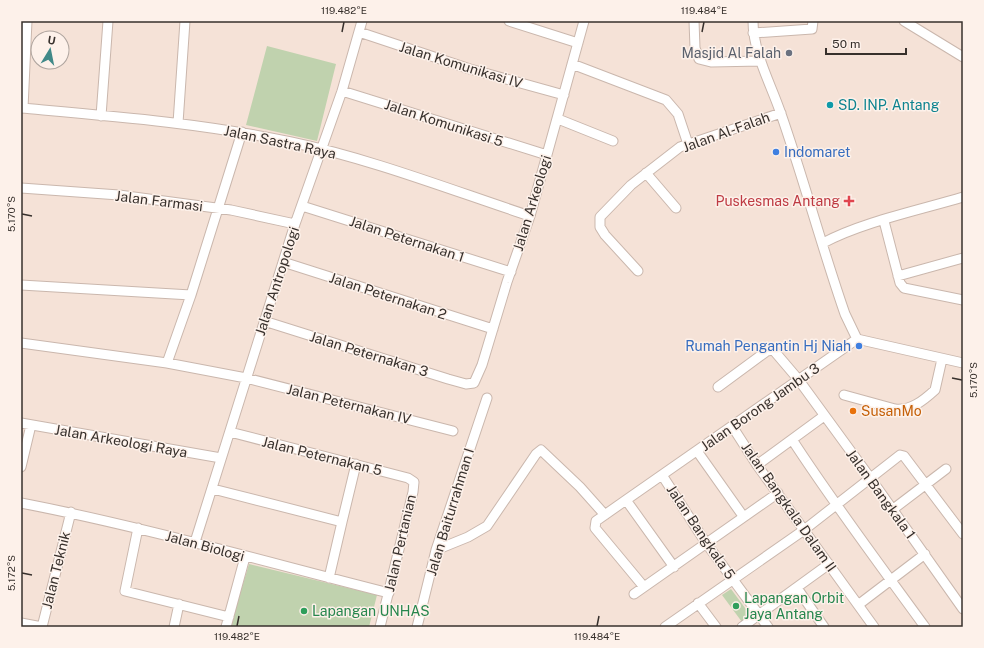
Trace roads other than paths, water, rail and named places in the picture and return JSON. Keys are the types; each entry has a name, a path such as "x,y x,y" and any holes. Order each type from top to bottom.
{"street":[{"path":"22,108 27,21"},
{"path":"101,116 108,21"},
{"path":"178,123 185,21"},
{"name":"Jalan Antropologi","path":"195,542 213,489 246,378 295,224 342,91 362,21"},
{"path":"509,21 578,43"},
{"name":"Jalan Arkeologi","path":"474,383 482,365 530,216 584,21"},
{"path":"694,21 695,48 699,59 711,62 761,61"},
{"path":"753,21 753,33 761,61 781,113 845,314 857,339 963,363"},
{"path":"753,33 812,29 812,21"},
{"path":"904,21 963,57"},
{"name":"Jalan Komunikasi IV","path":"359,32 470,69 564,95"},
{"path":"572,64 666,100 678,114 688,144"},
{"name":"Jalan Komunikasi 5","path":"342,91 547,155"},
{"name":"Jalan Sastra Raya","path":"22,108 178,123 242,132 355,158 530,216"},
{"name":"Jalan Al-Falah","path":"638,271 605,235 600,227 600,216 646,172 680,147 781,113"},
{"path":"558,119 613,141"},
{"path":"167,363 191,295 242,132"},
{"path":"646,172 676,208"},
{"name":"Jalan Farmasi","path":"21,188 119,195 217,208 295,224"},
{"path":"823,243 834,237 963,197"},
{"name":"Jalan Peternakan 1","path":"302,206 511,272"},
{"path":"884,221 900,283 907,290 963,300"},
{"path":"898,276 963,258"},
{"name":"Jalan Peternakan 2","path":"283,262 493,330"},
{"path":"21,285 191,295"},
{"name":"Jalan Peternakan 3","path":"264,321 448,379 466,384 474,383"},
{"name":"Jalan Borong Jambu 3","path":"605,515 857,339"},
{"name":"Jalan Peternakan IV","path":"21,343 167,363 246,378 453,431"},
{"name":"Jalan Bangkala 1","path":"718,387 771,350 775,352 798,379 963,609"},
{"path":"844,395 895,409 903,410 910,408 935,390 942,359"},
{"name":"Jalan Baiturrahman I","path":"417,627 436,550 487,398"},
{"path":"757,465 793,441 824,416"},
{"name":"Jalan Arkeologi Raya","path":"21,423 222,458"},
{"path":"21,467 31,425"},
{"name":"Jalan Bangkala Dalam II","path":"732,426 757,465 874,627"},
{"name":"Jalan Peternakan 5","path":"230,432 408,478 414,482"},
{"path":"793,441 818,479 838,504 924,627"},
{"path":"436,550 468,537 487,526 536,454 541,450 580,487 605,515 596,522 595,528 644,587"},
{"path":"697,451 743,516"},
{"path":"665,627 804,530 900,455 904,456 927,484 963,534"},
{"path":"329,578 356,464"},
{"path":"892,510 946,469"},
{"name":"Jalan Bangkala 5","path":"662,475 706,543 768,627"},
{"name":"Jalan Pertanian","path":"380,627 413,492 414,482"},
{"path":"213,489 342,522"},
{"path":"634,594 674,567 743,516 778,493"},
{"path":"626,500 674,567"},
{"name":"Jalan Biologi","path":"21,503 71,512 138,528 195,542 245,557 389,593"},
{"name":"Jalan Teknik","path":"42,627 71,512"},
{"path":"138,528 125,591 229,617"},
{"path":"858,604 925,554"},
{"path":"226,627 245,557"},
{"path":"742,627 829,564"},
{"path":"797,588 824,627"},
{"path":"698,603 716,627"},
{"path":"174,627 180,604"},
{"path":"21,623 42,627"}],"place":[{"name":"Masjid Al Falah","path":"789,53"},
{"name":"SD. INP. Antang","path":"830,105"},
{"name":"Indomaret","path":"776,152"},
{"name":"Puskesmas Antang","path":"849,201"},
{"name":"Rumah Pengantin Hj Niah","path":"859,346"},
{"name":"SusanMo","path":"853,411"},
{"name":"Lapangan Orbit Jaya Antang","path":"736,606"},
{"name":"Lapangan UNHAS","path":"304,611"}]}
